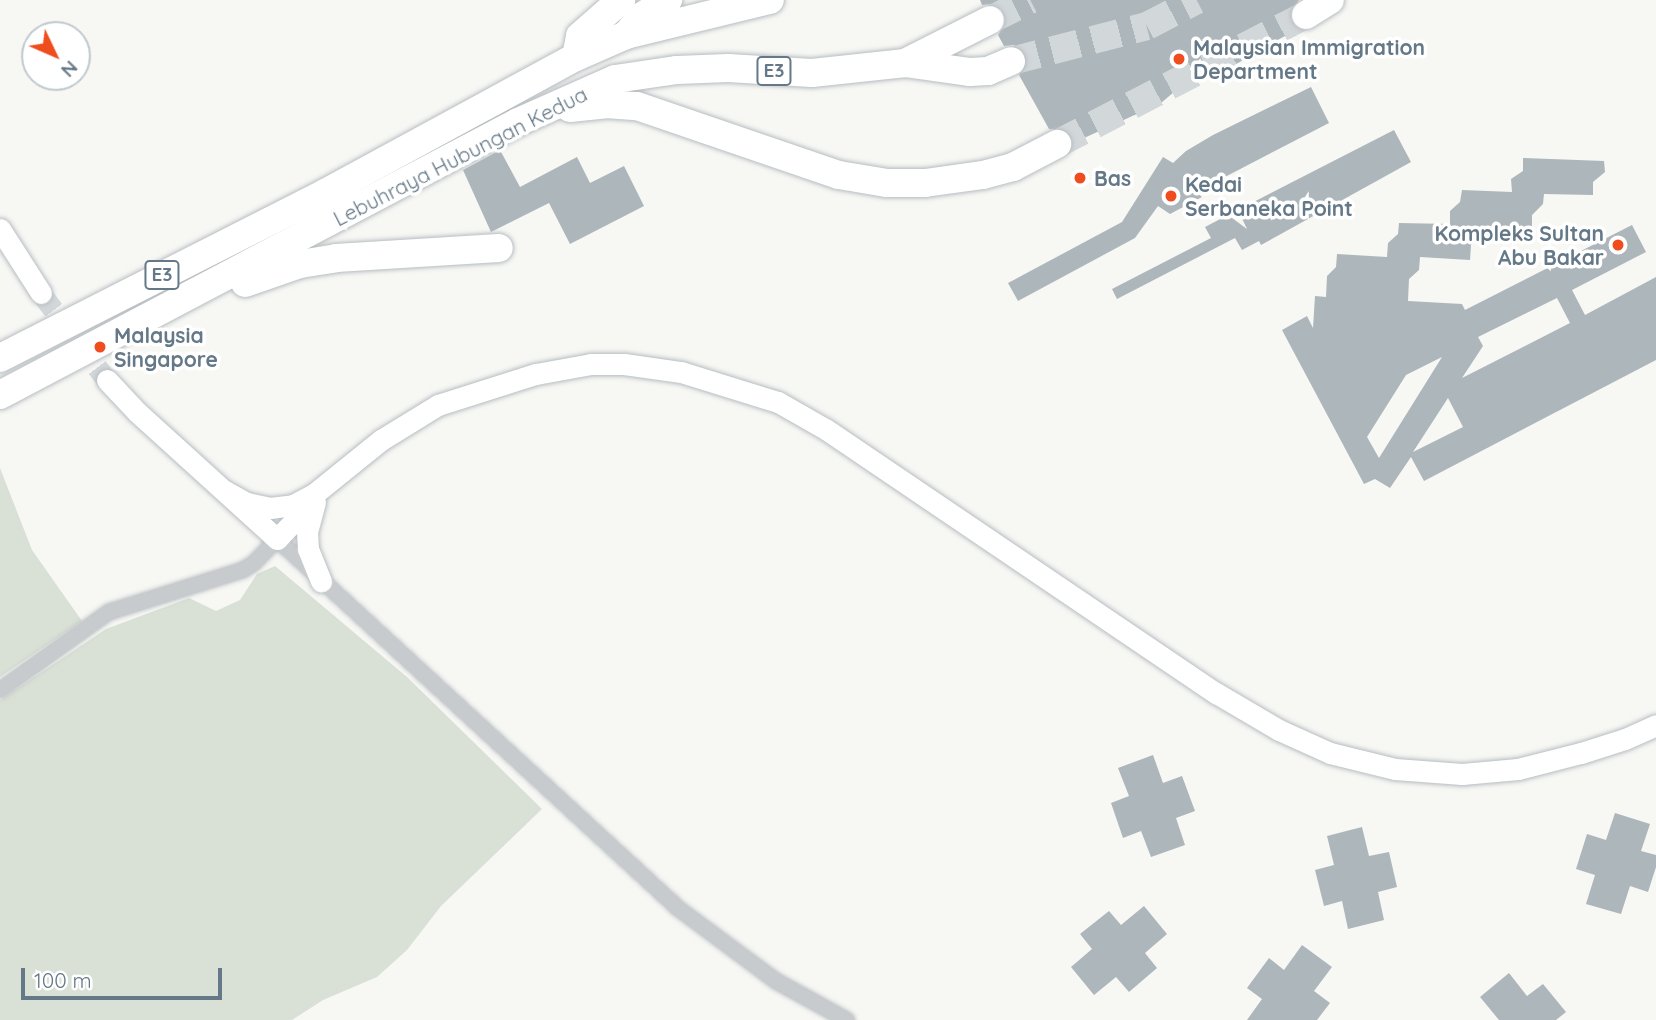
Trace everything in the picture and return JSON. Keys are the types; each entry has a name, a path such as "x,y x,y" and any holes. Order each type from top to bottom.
{"highway":[{"path":"576,57 580,36 621,0"},
{"path":"615,79 637,33 642,16 668,0"},
{"name":"E3","path":"576,57 637,33 725,5 744,9 770,0"},
{"path":"1306,15 1330,0"},
{"name":"Lebuhraya Hubungan Kedua","path":"0,394 554,104 615,79 677,70 727,68 812,73 905,63 990,20"},
{"name":"Lebuhraya Hubungan Kedua","path":"0,358 325,193 576,57"},
{"path":"905,63 970,72 988,71 1011,61"},
{"path":"554,104 564,109 606,104 637,106 839,175 887,183 925,183 984,175 1013,167 1057,144"},
{"path":"178,302 300,264 335,258 499,248"}],"street":[{"path":"0,229 41,293"},
{"path":"225,491 247,503 270,508 293,505 335,478 381,440 438,405 499,384 592,364 624,364 681,372 778,402 827,430 1216,693 1279,730 1330,753 1395,769 1462,774 1518,769 1581,753 1656,725"},
{"path":"107,380 321,582 679,909 776,981 847,1020"},
{"path":"0,690 109,612 243,570 254,563 335,478"},
{"path":"317,497 307,531 313,566 321,582"}],"shaded area":[{"path":"0,468 32,550 82,621 0,677"},
{"path":"275,566 407,677 542,809 441,906 407,950 377,977 323,1000 292,1020 0,1020 0,700 106,629 189,598 216,611 240,600 257,574"}],"building":[{"path":"980,0 1299,0 1289,15 1297,29 1224,71 1201,80 1193,65 1167,79 1174,92 1161,103 1073,143 1065,130 1049,129 1019,75 1027,64 1026,54 1014,45 1004,46 998,35 1006,22 1004,12 992,4 982,5"},
{"path":"1311,87 1329,123 1196,192 1202,197 1170,214 1158,206 1135,238 1018,301 1008,283 1122,222 1163,157 1173,163 1186,151 1213,135"},
{"path":"1394,130 1411,162 1261,245 1259,241 1242,250 1235,238 1117,299 1112,289 1211,238 1205,227 1228,215 1247,229 1238,210"},
{"path":"500,150 520,187 577,157 590,183 624,166 644,206 570,244 549,203 491,232 463,170"},
{"path":"1523,158 1604,161 1605,172 1593,182 1593,195 1544,194 1543,204 1532,215 1532,227 1482,226 1481,238 1471,245 1470,260 1420,257 1419,270 1409,279 1408,301 1462,304 1465,310 1632,225 1646,252 1572,290 1585,315 1656,277 1656,360 1424,481 1411,457 1390,488 1375,479 1364,484 1282,330 1307,316 1313,328 1315,296 1326,297 1327,276 1336,267 1337,254 1387,257 1388,243 1398,234 1399,223 1450,224 1450,211 1460,202 1462,190 1512,192 1511,179 1523,171","holes":["1557,298 1570,323 1462,378 1483,346 1478,337","1442,357 1379,458 1367,437 1406,375","1448,398 1463,427 1413,452"]},
{"path":"1153,755 1163,783 1182,776 1195,811 1176,818 1185,845 1151,857 1141,831 1123,838 1111,803 1129,796 1118,768"},
{"path":"1615,813 1650,824 1641,851 1656,855 1656,867 1648,892 1630,886 1621,914 1586,904 1595,875 1576,869 1587,834 1606,840"},
{"path":"1362,827 1369,856 1389,852 1397,887 1378,892 1384,920 1348,929 1342,901 1324,906 1315,870 1334,865 1327,836"},
{"path":"1144,906 1167,934 1145,953 1157,968 1129,992 1116,977 1094,995 1071,967 1092,949 1080,934 1109,911 1121,925"},
{"path":"1302,945 1332,967 1314,991 1330,1003 1317,1020 1247,1020 1262,999 1247,988 1269,958 1284,970"},
{"path":"1509,973 1527,996 1543,984 1566,1012 1556,1020 1499,1020 1480,997"}],"tunnel":[{"path":"990,20 1030,0"},
{"path":"1011,61 1147,26 1197,0"},
{"path":"1057,144 1306,15"},
{"path":"41,293 107,380"}],"place":[{"name":"Malaysian Immigration Department","path":"1179,59"},
{"name":"Bas","path":"1080,178"},
{"name":"Kedai Serbaneka Point","path":"1171,196"},
{"name":"Kompleks Sultan Abu Bakar","path":"1618,245"},
{"name":"Malaysia Singapore","path":"100,347"}]}
